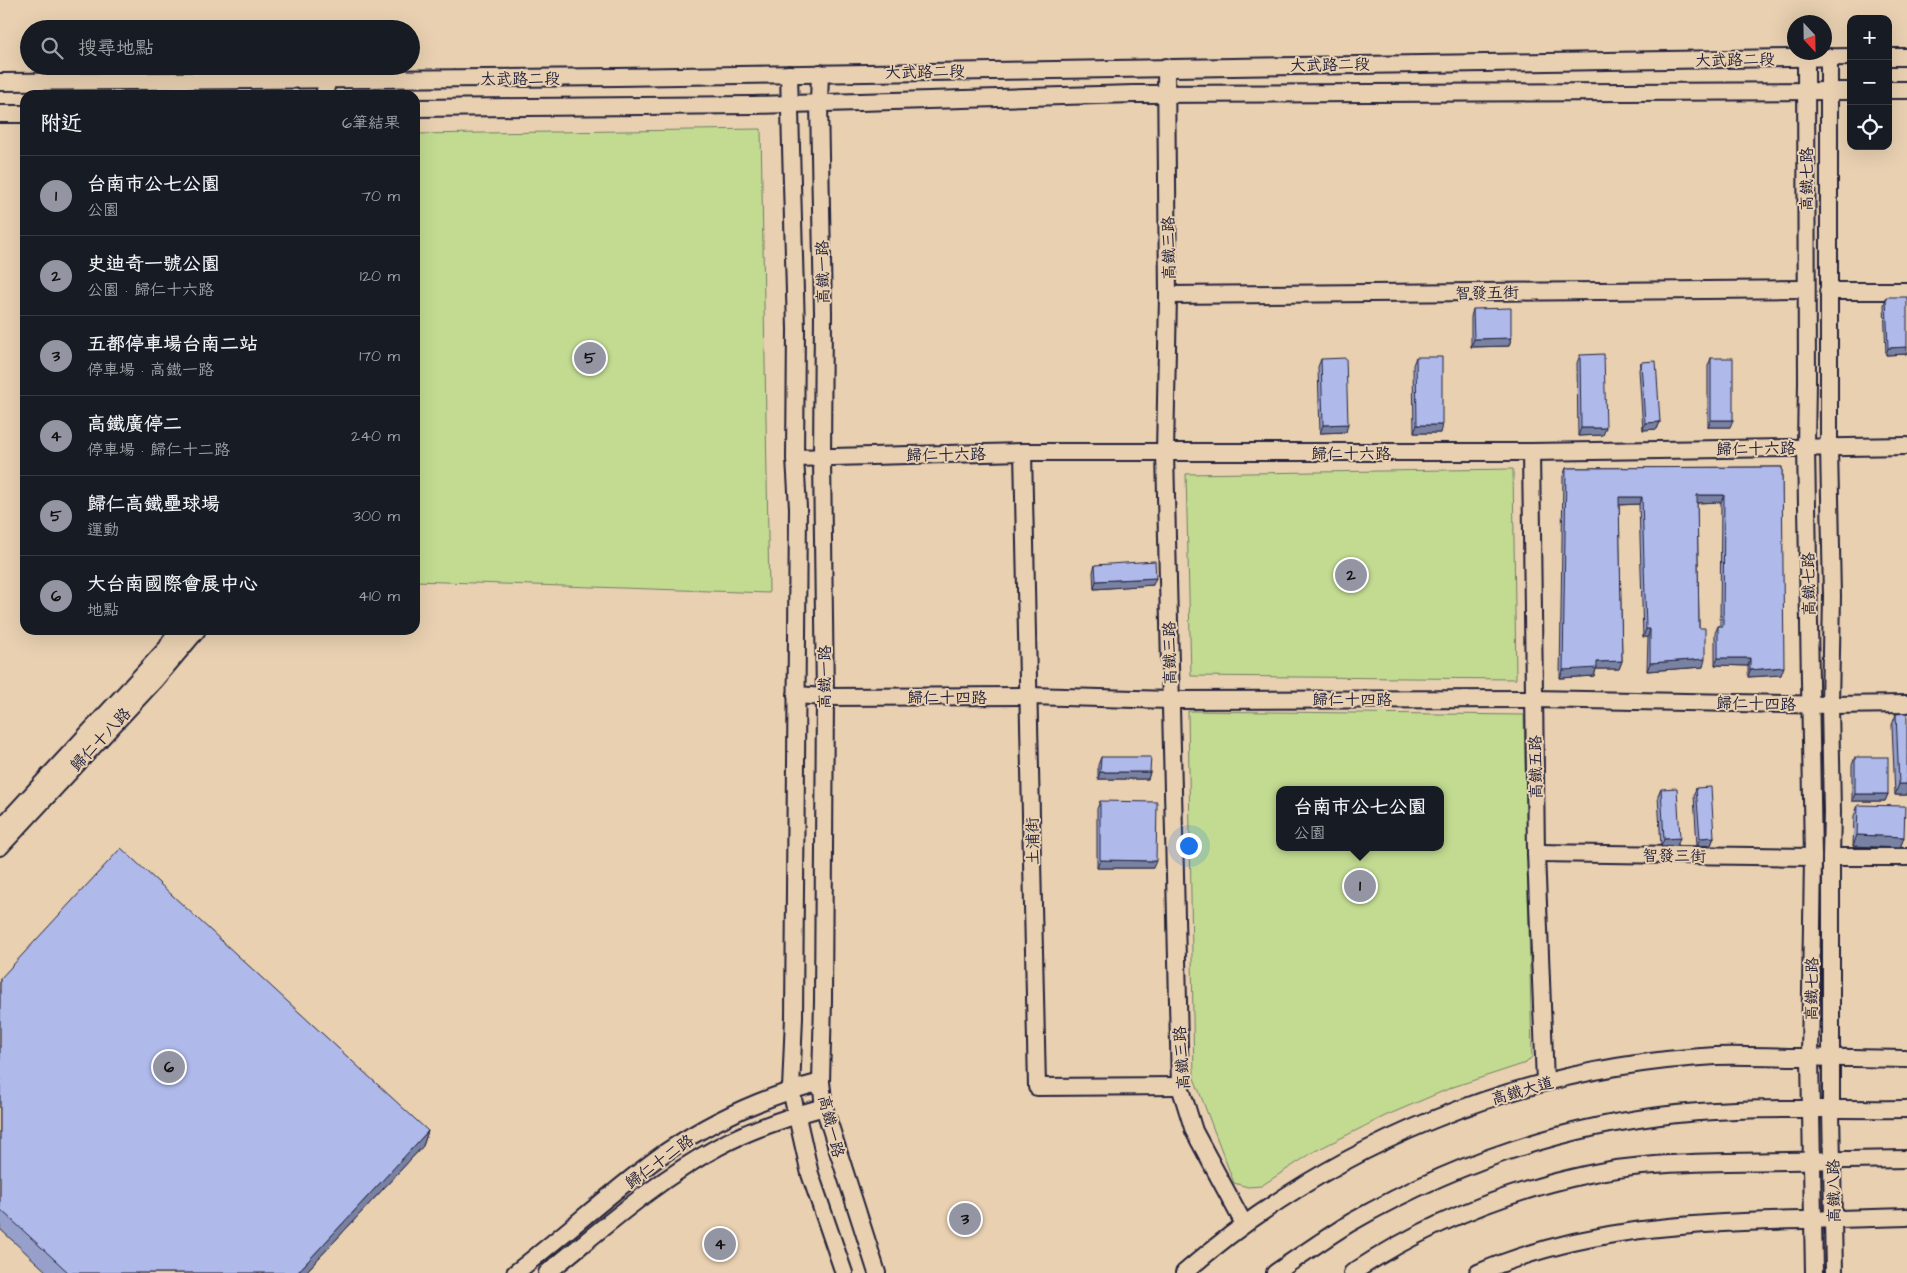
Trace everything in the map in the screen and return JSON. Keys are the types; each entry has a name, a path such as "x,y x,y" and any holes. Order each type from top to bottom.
{"street":[{"path":"1892,57 1907,57"},
{"name":"大武路二段","path":"0,82 326,87 354,79 1787,58"},
{"name":"大武路二段","path":"1832,58 1847,58"},
{"name":"高鐵七路","path":"1806,60 1806,447 1813,857 1810,1110"},
{"name":"高鐵七路","path":"1829,60 1828,291 1832,596 1830,704 1832,812 1831,1110"},
{"name":"高鐵三路","path":"1166,67 1168,295 1165,453 1180,1086 1194,1131 1244,1224"},
{"name":"高鐵一路","path":"820,73 824,697 821,1082 824,1107 877,1273"},
{"name":"高鐵一路","path":"789,74 796,329 795,458 798,508 794,1017 791,1090 810,1174 844,1273"},
{"path":"350,90 354,79"},
{"path":"1892,90 1907,90"},
{"name":"大武路二段","path":"420,108 819,104 1166,94 1847,91"},
{"path":"0,114 20,114"},
{"name":"智發五街","path":"1168,295 1806,289"},
{"path":"1828,291 1907,290"},
{"name":"歸仁十六路","path":"795,458 1023,452 1531,452 1907,446"},
{"name":"土浦街","path":"1023,452 1037,1086 1180,1086"},
{"name":"高鐵五路","path":"1531,452 1536,852 1546,1082"},
{"name":"歸仁十八路","path":"0,829 167,648 174,635"},
{"name":"歸仁十八路","path":"0,847 154,681 193,635"},
{"name":"歸仁十四路","path":"796,695 824,697 1029,696 1170,700 1534,699 1907,704"},
{"name":"智發三街","path":"1536,852 1813,857"},
{"path":"1831,857 1907,857"},
{"name":"高鐵大道","path":"1184,1273 1244,1224 1339,1164 1393,1137 1447,1114 1546,1082 1670,1060 1717,1056 1907,1059"},
{"name":"歸仁十二路","path":"515,1273 666,1152 705,1128 740,1110 791,1090 821,1082"},
{"name":"歸仁十二路","path":"547,1273 646,1194 682,1168 718,1147 744,1135 796,1115 824,1107"},
{"path":"1274,1273 1349,1224 1389,1202 1468,1166 1559,1135 1618,1122 1677,1114 1743,1110 1907,1109"},
{"name":"高鐵八路","path":"1810,1110 1814,1273"},
{"name":"高鐵八路","path":"1831,1110 1834,1273"},
{"path":"1352,1273 1404,1242 1456,1216 1542,1186 1590,1173 1692,1163 1907,1159"},
{"path":"1478,1273 1535,1252 1591,1237 1651,1229 1734,1221 1907,1217"}],"green space":[{"path":"761,129 769,593 420,581 420,134"},
{"path":"1513,469 1516,679 1191,676 1186,474"},
{"path":"1188,711 1524,715 1532,1057 1526,1063 1453,1087 1385,1116 1315,1151 1261,1186 1248,1187 1234,1183 1194,1078"}],"building":[{"path":"1886,297 1907,297 1907,347 1888,348"},
{"path":"1511,308 1511,338 1474,339 1473,309"},
{"path":"1604,354 1606,428 1581,428 1580,355"},
{"path":"1416,357 1442,357 1442,425 1417,425"},
{"path":"1346,358 1348,424 1323,425 1321,359"},
{"path":"1711,358 1733,358 1733,420 1711,420"},
{"path":"1656,361 1660,422 1645,423 1641,362"},
{"path":"1782,467 1784,667 1750,670 1750,658 1718,658 1718,626 1723,626 1724,495 1697,495 1699,628 1705,628 1705,659 1650,663 1650,629 1646,629 1642,497 1619,497 1622,661 1597,662 1597,668 1563,670 1566,468"},
{"path":"1155,561 1156,578 1096,581 1095,565"},
{"path":"1907,713 1907,784 1899,784 1896,714"},
{"path":"1101,757 1151,757 1150,772 1100,772"},
{"path":"1855,757 1888,757 1888,794 1855,794"},
{"path":"1711,787 1714,837 1700,838 1696,788"},
{"path":"1677,788 1680,838 1664,839 1661,789"},
{"path":"1100,801 1157,802 1156,861 1100,860"},
{"path":"1858,805 1905,806 1904,837 1857,835"},
{"path":"121,848 428,1131 297,1273 69,1273 0,1209 0,979"}],"place":[{"name":"歸仁高鐵壘球場","path":"590,358"},
{"name":"史迪奇一號公園","path":"1351,575"},
{"name":"台南市公七公園","path":"1360,886"},
{"name":"大台南國際會展中心","path":"169,1067"},
{"name":"五都停車場台南二站","path":"965,1219"},
{"name":"高鐵廣停二","path":"720,1244"}]}
